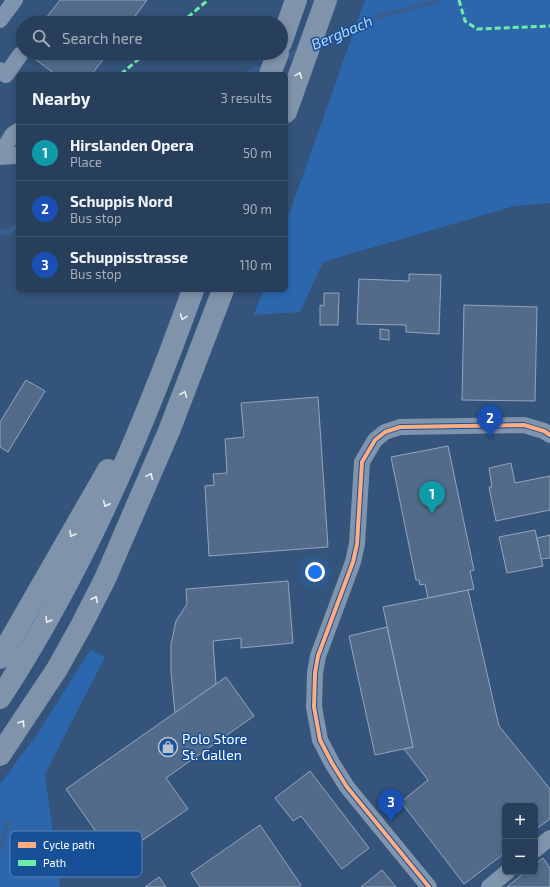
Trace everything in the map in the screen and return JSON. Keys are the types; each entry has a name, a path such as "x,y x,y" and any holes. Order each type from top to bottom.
{"highway":[{"path":"288,23 296,0"},
{"path":"288,106 326,0"},
{"path":"271,72 275,60"},
{"path":"0,698 44,628 74,572 114,487 160,378 192,292"},
{"path":"0,755 57,669 105,578 169,431 222,292"},
{"path":"0,658 160,378"}],"street":[{"path":"0,20 15,0"},
{"path":"3,73 16,59"},
{"path":"16,132 12,135 0,156 16,155"},
{"path":"429,887 347,787 320,740 316,724 314,707 315,673 323,639 353,562 357,544 362,462 375,440 385,432 400,427 524,426 544,431 550,435"},
{"path":"538,848 550,838"},
{"path":"489,887 504,875"}],"shaded area":[{"path":"365,0 550,0 550,203 514,206 323,262 300,312 254,315 262,292 288,292 288,217"},
{"path":"90,650 105,657 45,774 53,831 10,831 10,877 59,877 60,887 0,887 0,784 38,733"}],"building":[{"path":"60,0 147,0 135,16 47,16"},
{"path":"36,60 103,60 94,72 52,72"},
{"path":"409,274 441,275 439,334 406,332 406,325 357,324 359,279 409,281"},
{"path":"324,293 339,293 338,325 320,325 320,305 324,306"},
{"path":"464,305 537,307 535,401 462,400"},
{"path":"380,329 389,330 389,340 380,339"},
{"path":"26,380 45,391 8,452 0,447 0,422"},
{"path":"318,397 328,547 209,556 205,486 214,485 213,474 227,473 225,439 244,437 241,403"},
{"path":"448,446 474,570 470,571 474,589 428,598 425,584 420,585 419,580 416,580 391,457"},
{"path":"511,463 515,483 550,476 550,510 496,521 489,487 492,487 489,468"},
{"path":"535,530 543,566 507,573 499,537"},
{"path":"550,535 550,558 541,559 537,538"},
{"path":"288,581 293,643 241,648 241,638 213,641 216,684 175,713 171,672 171,644 176,621 187,604 186,589"},
{"path":"468,590 499,726 550,789 550,819 538,828 538,803 502,803 502,855 464,884 401,802 428,780 404,749 413,747 383,607"},
{"path":"387,627 413,747 375,755 349,636"},
{"name":"Polo Store St. Gallen","path":"226,677 254,716 166,778 188,809 142,841 142,831 95,831 66,789"},
{"path":"310,771 369,848 342,869 301,816 293,821 275,798"},
{"path":"260,825 301,885 298,887 200,887 191,873"},
{"path":"543,858 550,868 550,887 507,887 521,875 538,875 538,862"},
{"path":"382,870 396,887 361,887"},
{"path":"159,877 166,887 145,887"}],"waterway":[{"name":"Bergbach","path":"319,43 378,17 440,0"},
{"name":"Bergbach","path":"288,56 300,51"},
{"name":"Bergbach","path":"251,72 265,66"},
{"name":"Bergbach","path":"0,233 10,231 16,226"},
{"name":"Bergbach","path":"0,849 8,823"}],"marked path":[{"path":"189,16 208,0"},
{"path":"459,0 465,21 477,29 550,26"},
{"path":"123,72 138,60"}],"cycle path":[{"path":"429,887 347,787 320,740 314,707 315,673 318,656 353,562 357,544 362,462 375,440 385,432 400,427 524,425 544,431 550,435"}],"place":[{"name":"Schuppis Nord","path":"490,438"},
{"name":"Hirslanden Opera","path":"432,514"},
{"name":"Polo Store St. Gallen","path":"168,747"},
{"name":"Schuppisstrasse","path":"391,822"}]}
